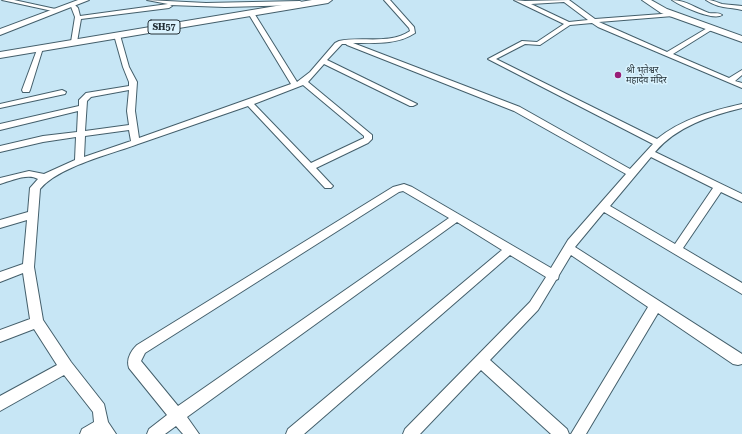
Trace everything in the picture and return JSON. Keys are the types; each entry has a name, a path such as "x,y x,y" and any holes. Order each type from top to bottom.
{"main road":[{"name":"SH57","path":"0,53 316,0"},
{"name":"SH57","path":"0,53 40,48 164,26 328,0"}],"street":[{"path":"5,0 57,10"},
{"path":"0,32 85,0"},
{"path":"150,0 181,5"},
{"path":"87,434 106,430 99,409 66,367 37,322 28,267 35,188 44,178 78,162 249,103 304,82 337,44 341,42 388,40 404,37 414,32 387,0"},
{"path":"517,0 568,24"},
{"path":"524,3 564,0 590,21 742,86"},
{"path":"646,0 656,7 673,14 742,39"},
{"path":"676,0 710,15 719,15"},
{"path":"710,0 721,5 730,4 742,8"},
{"path":"77,18 181,5 300,3"},
{"path":"72,5 76,9 77,18 75,41"},
{"path":"251,13 295,85"},
{"path":"658,143 491,59 524,42 538,44 568,24 673,14"},
{"path":"667,55 711,28"},
{"path":"117,35 133,86 131,111 135,142"},
{"path":"341,42 370,51 517,109 632,174"},
{"path":"26,90 40,48"},
{"path":"323,61 413,104"},
{"path":"730,81 742,72"},
{"path":"304,82 368,135 368,139 365,141 310,167"},
{"path":"78,162 79,134 83,100 89,95 133,86"},
{"path":"0,106 62,92"},
{"path":"249,103 328,186"},
{"path":"410,434 534,306 554,276 569,248 658,143 670,132 691,120 742,106"},
{"path":"0,127 82,108"},
{"path":"0,149 43,139 133,126"},
{"path":"650,153 742,198"},
{"path":"0,181 32,174 41,174 44,178"},
{"path":"192,434 178,415 134,364 136,355 141,349 396,189 404,187 409,189 458,217 554,276"},
{"path":"676,250 719,187"},
{"path":"604,207 742,289"},
{"path":"0,224 33,214"},
{"path":"154,434 178,415 458,217"},
{"path":"569,248 738,359"},
{"path":"293,434 510,249"},
{"path":"0,277 28,267"},
{"path":"578,434 656,305"},
{"path":"0,336 37,322"},
{"path":"481,361 562,434"},
{"path":"0,404 66,367"}],"place":[{"name":"श्री भूतेश्वर महादेव मंदिर","path":"618,75"}]}
